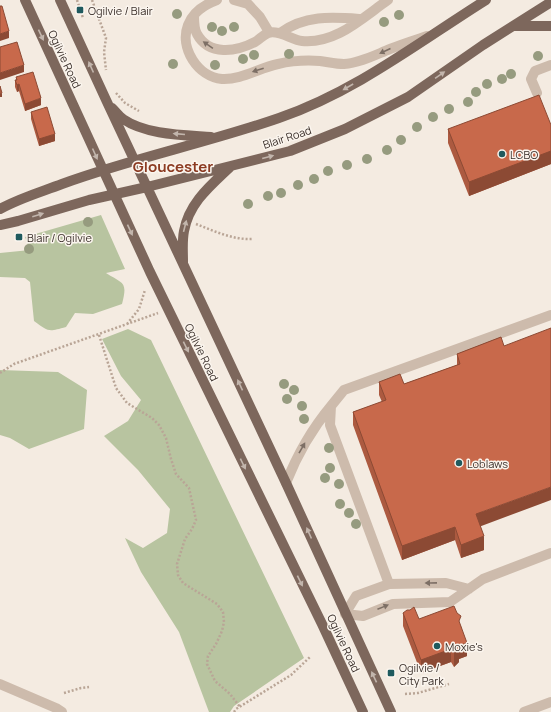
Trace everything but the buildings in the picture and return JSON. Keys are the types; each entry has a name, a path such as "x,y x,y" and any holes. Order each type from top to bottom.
{"main road":[{"name":"Ogilvie Road","path":"25,0 113,195 322,624 363,712"},
{"name":"Ogilvie Road","path":"60,0 391,712"},
{"name":"Blair Road","path":"0,208 15,201 103,170 280,118 327,99 435,34 486,0"},
{"name":"Blair Road","path":"0,225 18,222 89,200 230,167 290,151 352,125 408,97 483,45 551,2"},
{"path":"513,26 551,26"},
{"path":"107,102 123,119 136,126 174,134 218,137"},
{"path":"183,264 184,232 189,212 196,201 230,167"}],"street":[{"path":"218,0 207,4 194,16 188,25 186,36 188,48 193,61 202,71 223,79 238,77 277,64 296,61 318,61 343,64 357,62 435,34"},
{"path":"234,0 248,4 260,17 269,32"},
{"path":"194,16 196,33 204,44 215,50 226,51 238,49 256,42 269,32 280,33 294,40 314,41 325,39 350,28 360,19 388,0"},
{"path":"280,33 288,27 301,21 313,18 360,19"},
{"path":"537,93 531,79 535,71 551,64"},
{"path":"286,484 296,459 317,423 344,390 551,315"},
{"path":"331,406 330,425 389,584"},
{"path":"469,589 446,583 389,584 356,596 346,614 363,616 393,604 450,602 469,589 483,579 551,553"},
{"path":"0,684 62,712"},
{"path":"524,712 551,702"}],"path":[{"path":"77,0 83,18"},
{"path":"92,0 106,38 104,62 107,74"},
{"path":"114,89 125,103 139,111"},
{"path":"194,223 242,240 252,240"},
{"path":"126,325 139,308 146,290"},
{"path":"0,373 14,364 168,310"},
{"path":"99,335 116,388 127,403 159,424 166,438 176,474 189,488 196,520 185,539 177,564 178,575 183,583 218,604 223,612 224,622 222,631 208,656 207,664 215,681 230,694 240,707"},
{"path":"234,712 236,709 290,675 310,657"},
{"path":"405,694 418,693 449,684"},
{"path":"64,694 89,687"}],"green space":[{"path":"101,215 125,269 106,273 123,284 124,297 122,304 93,314 75,313 66,327 56,330 46,329 34,321 30,282 25,278 0,277 0,253 30,250 25,237"},
{"path":"128,329 151,340 304,658 234,706 230,712 209,712 179,632 141,572 125,538 143,548 167,533 170,509 138,470 104,436 128,421 141,400 121,376 102,339"},
{"path":"0,370 58,372 87,390 84,429 29,449 10,438 0,435"}],"place":[{"name":"Ogilvie / Blair","path":"80,10"},
{"name":"LCBO","path":"502,154"},
{"name":"Blair / Ogilvie","path":"19,237"},
{"name":"Loblaws","path":"459,463"},
{"name":"Moxie's","path":"437,646"},
{"name":"Ogilvie / City Park","path":"391,673"}],"district":[{"name":"Gloucester","path":"173,166"}]}
